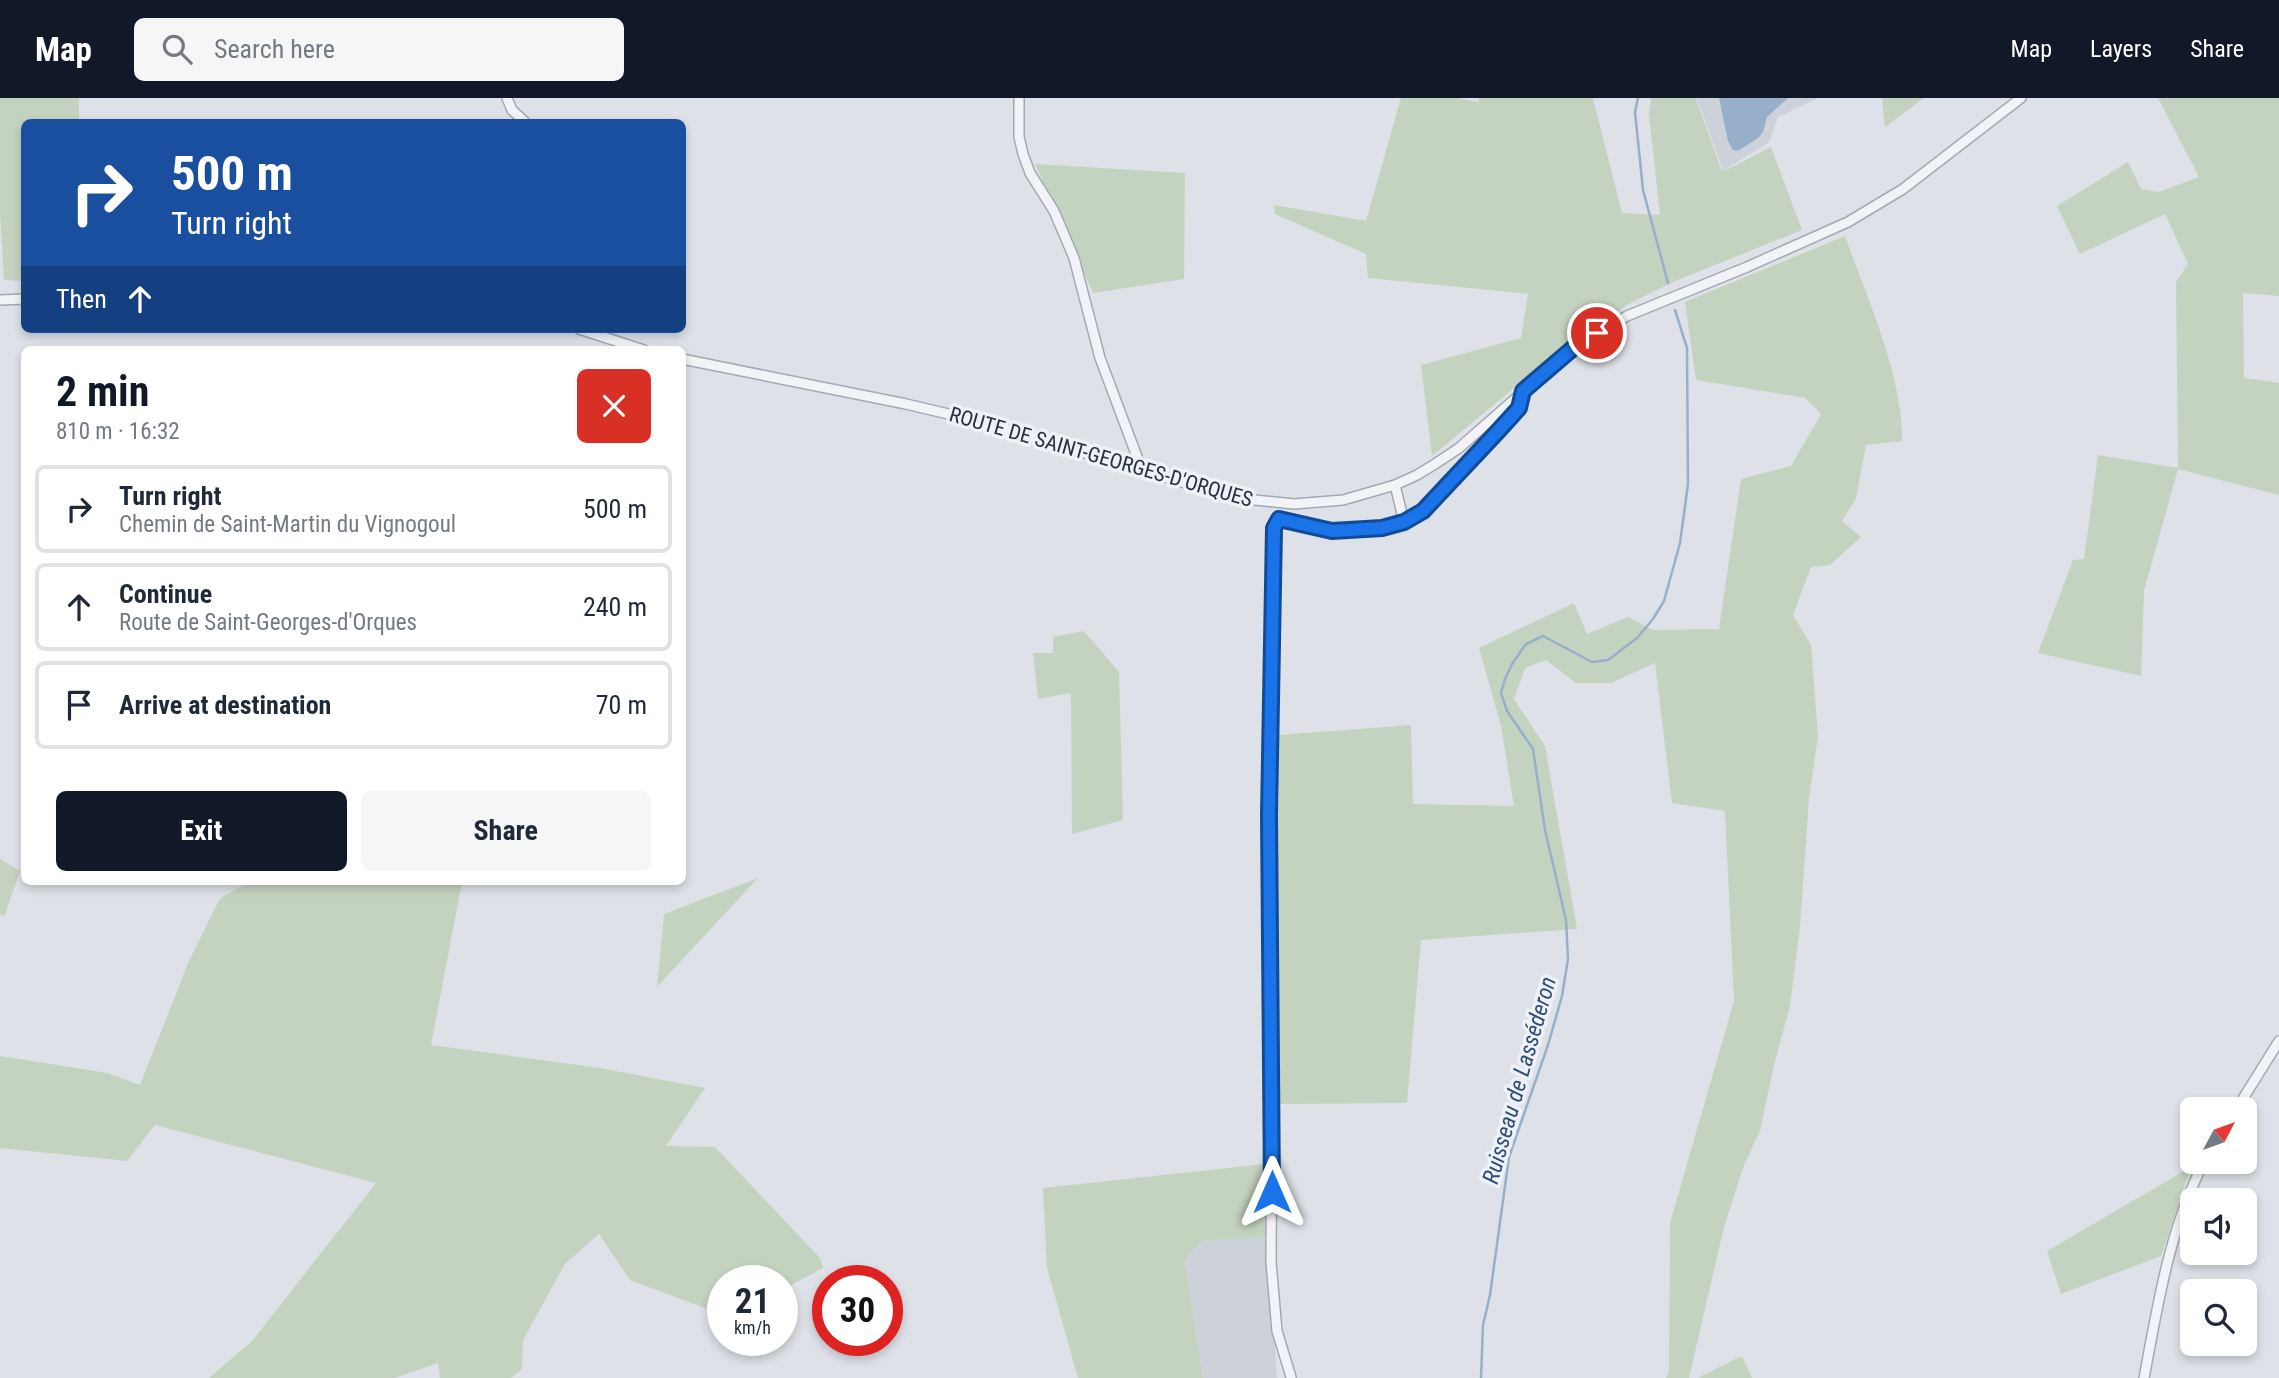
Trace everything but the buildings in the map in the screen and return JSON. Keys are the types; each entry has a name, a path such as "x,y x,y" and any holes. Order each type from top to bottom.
{"street":[{"path":"506,98 512,110 522,119"},
{"path":"1019,98 1019,137 1023,154 1030,173 1054,211 1074,258 1100,358 1142,470"},
{"name":"ROUTE DE SAINT-GEORGES-D'ORQUES","path":"686,360 978,421 1235,498 1294,504 1343,500 1395,485 1417,475 1459,447 1572,349 1597,333 1628,316 1847,222 1903,188 2021,98"},
{"path":"0,300 21,299"},
{"path":"591,333 632,346"},
{"path":"1291,1377 1277,1331 1272,1262 1269,815 1274,528 1279,519 1332,531 1382,528 1404,522 1423,511 1500,429 1519,408 1523,391"},
{"path":"1395,485 1404,522"},
{"path":"2244,1097 2279,1041"},
{"path":"2144,1378 2172,1241 2198,1174"}],"shaded area":[{"path":"1697,98 1818,98 1778,117 1769,142 1723,171"},
{"path":"1266,1237 1277,1378 1203,1378 1185,1262 1187,1256 1203,1241"}],"green space":[{"path":"0,98 79,98 79,119 21,119 21,281 4,280 0,212"},
{"path":"1401,98 1457,98 1478,102 1479,98 1593,98 1622,213 1660,215 1649,114 1651,98 1696,98 1722,172 1771,147 1802,230 1675,281 1627,305 1550,358 1432,456 1421,365 1521,338 1528,294 1368,278 1366,254 1275,214 1274,205 1366,221"},
{"path":"1882,98 1924,98 1885,127"},
{"path":"2158,98 2279,98 2279,296 2243,293 2244,378 2279,383 2279,495 2178,469 2144,591 2141,676 2038,653 2073,560 2084,559 2098,455 2178,468 2176,282 2188,264 2165,214 2080,254 2057,206 2128,162 2141,189 2159,192 2199,177"},
{"path":"1035,164 1185,173 1184,279 1093,293"},
{"path":"1845,236 1890,364 1897,391 1902,441 1866,445 1856,498 1842,521 1861,537 1830,565 1811,567 1793,615 1811,645 1818,736 1809,798 1800,927 1790,1006 1760,1131 1744,1165 1724,1227 1689,1378 1666,1378 1669,1371 1670,1223 1734,1001 1725,811 1672,803 1655,663 1611,683 1576,683 1546,660 1525,668 1514,699 1545,746 1577,929 1421,940 1407,1103 1276,1104 1279,735 1411,725 1413,804 1514,806 1501,726 1479,648 1574,603 1587,634 1628,617 1653,630 1719,629 1741,479 1791,466 1821,414 1805,398 1696,380 1685,302"},
{"path":"1084,631 1119,672 1123,820 1072,834 1071,693 1038,699 1033,653 1053,653 1053,637"},
{"path":"0,859 20,871 4,917 0,914"},
{"path":"758,878 657,987 664,914"},
{"path":"244,885 461,885 431,1045 600,1068 705,1088 666,1146 715,1147 821,1259 822,1265 812,1265 812,1274 798,1281 798,1265 707,1265 707,1309 630,1280 599,1234 565,1264 523,1340 522,1369 511,1378 440,1378 438,1363 395,1378 209,1378 252,1341 376,1183 155,1125 127,1161 0,1148 0,1056 107,1073 140,1085 189,961 220,898"},
{"path":"1265,1164 1266,1237 1203,1241 1187,1256 1185,1262 1203,1378 1078,1378 1047,1268 1043,1188"},
{"path":"2180,1173 2189,1174 2184,1188 2180,1188 2180,1200 2161,1256 2061,1294 2047,1251"},
{"path":"1742,1356 1752,1378 1698,1378"}],"water":[{"path":"1719,98 1788,98 1767,117 1763,132 1758,138 1738,151 1733,150 1728,141"}],"waterway":[{"name":"Ruisseau de Lasséderon","path":"1638,98 1635,112 1643,190 1668,283"},
{"name":"Ruisseau de Lasséderon","path":"1481,1378 1483,1325 1490,1295 1509,1157 1548,1045 1562,996 1568,959 1566,920 1545,830 1533,749 1507,711 1501,693 1512,664 1526,644 1543,636 1592,662 1608,660 1637,638 1664,601 1680,543 1688,484 1687,348 1675,310"}],"route":[{"path":"1272,1192 1269,815 1274,528 1279,519 1332,531 1382,528 1404,522 1423,511 1519,408 1523,391 1545,370 1597,333"}]}
